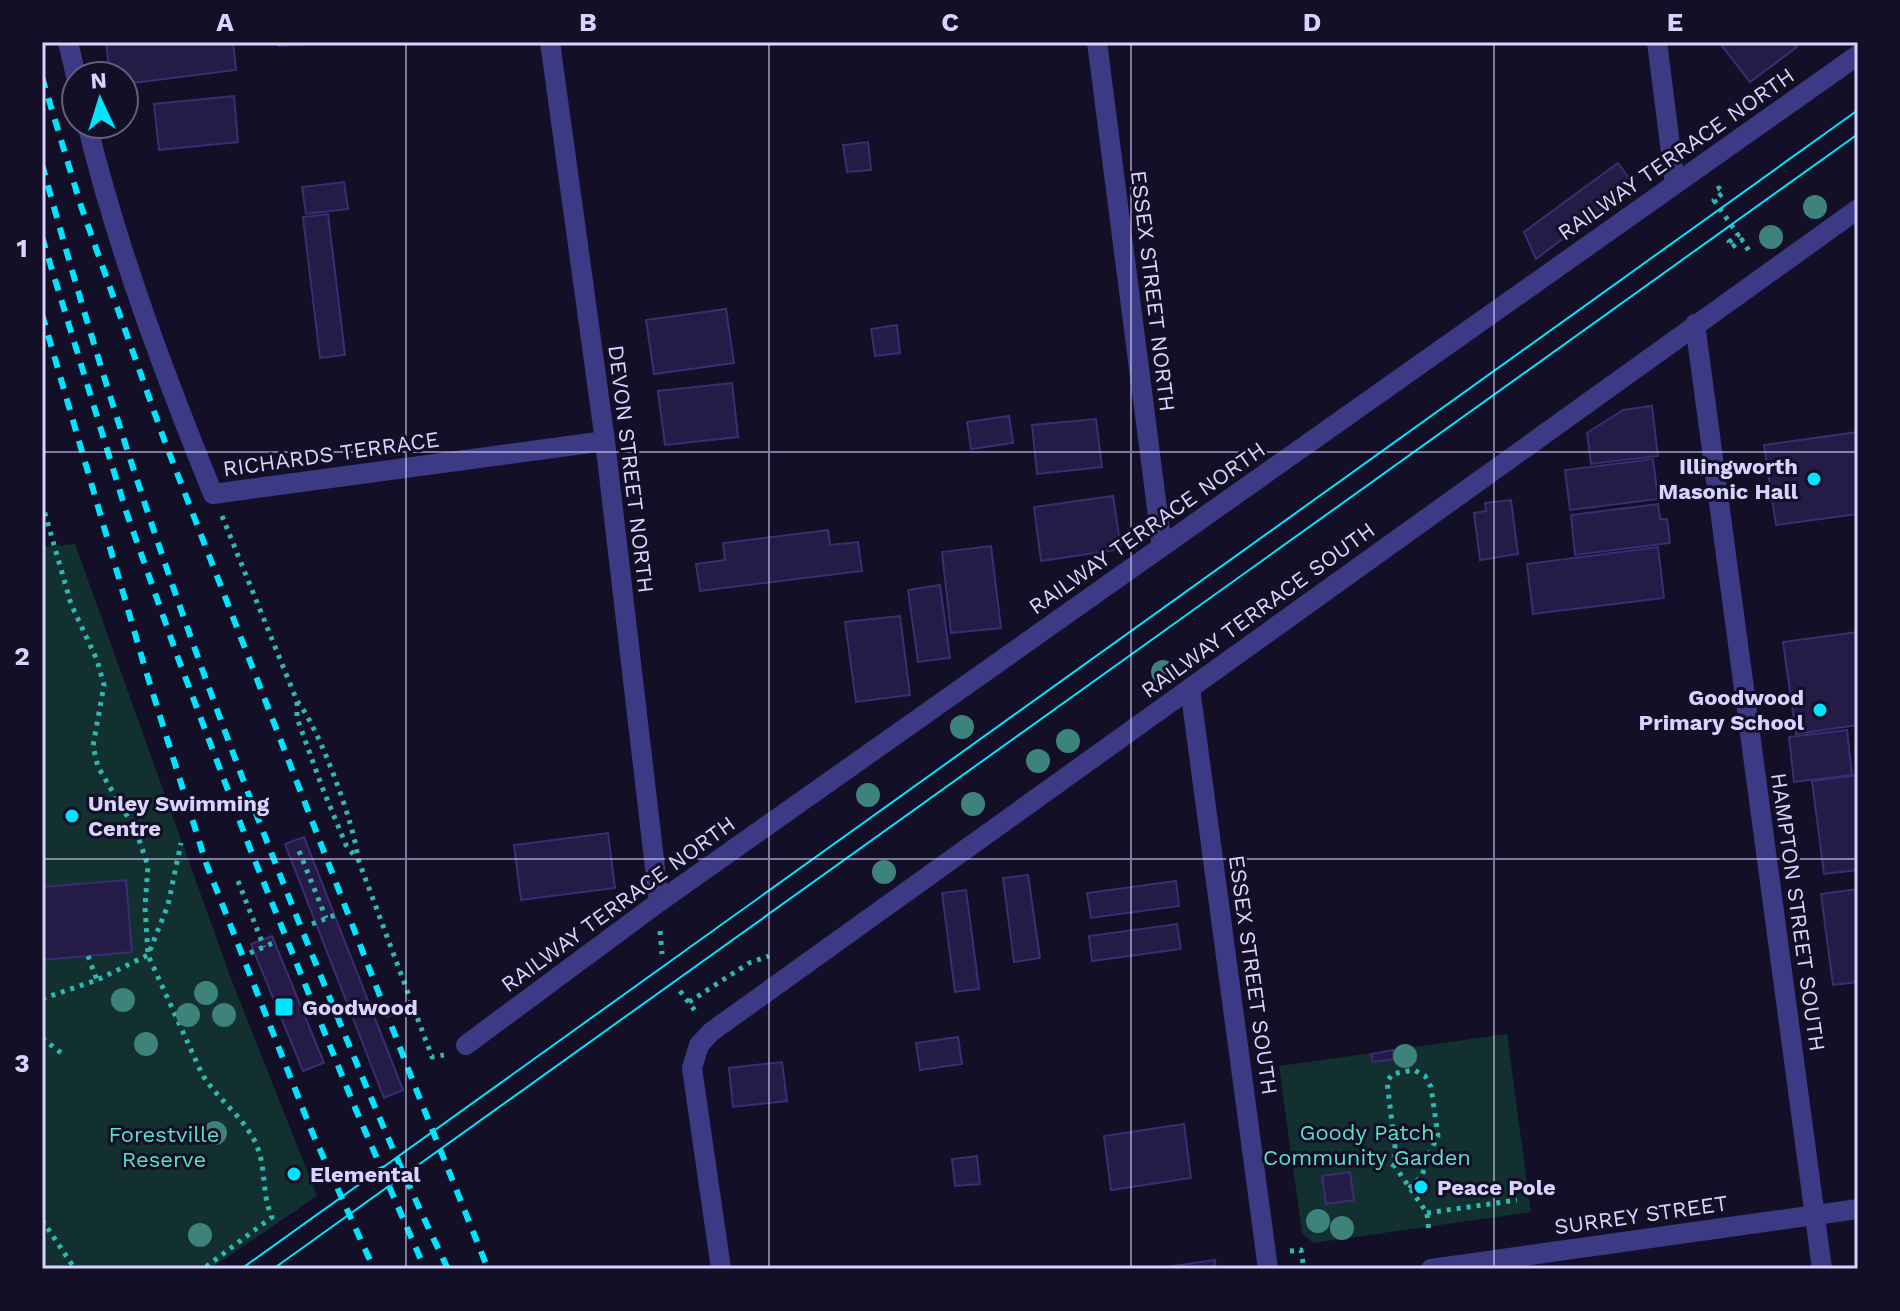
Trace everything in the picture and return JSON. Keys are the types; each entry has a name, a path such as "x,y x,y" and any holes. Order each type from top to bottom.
{"street":[{"name":"DEVON STREET NORTH","path":"550,42 605,441 659,902"},
{"name":"ESSEX STREET NORTH","path":"1097,42 1162,547"},
{"path":"1657,42 1675,184"},
{"name":"RAILWAY TERRACE NORTH","path":"466,1045 659,902 1858,55"},
{"name":"RICHARDS TERRACE","path":"92,140 158,358 213,494 605,441"},
{"name":"RAILWAY TERRACE SOUTH","path":"721,1269 694,1087 694,1057 703,1040 1858,209"},
{"name":"HAMPTON STREET SOUTH","path":"1695,324 1822,1269"},
{"name":"ESSEX STREET SOUTH","path":"1190,688 1268,1269"},
{"name":"SURREY STREET","path":"1431,1269 1858,1209"}],"path":[{"path":"1693,172 1709,194 1719,188 1723,193 1714,200 1738,235 1729,242 1732,247 1742,240 1765,275"},
{"path":"213,494 297,701 308,713 335,782 356,840 358,859 432,1057 443,1055"},
{"path":"42,503 71,604 97,660 104,685 93,746 98,767 136,831 148,866 145,907 148,955 202,1074 213,1093 255,1142 264,1171 266,1204 272,1217 203,1269"},
{"path":"297,701 297,718 322,787 346,845 358,859"},
{"path":"42,999 97,980 148,955 168,905 181,843"},
{"path":"299,851 326,918"},
{"path":"238,881 264,947"},
{"path":"312,924 338,914"},
{"path":"250,953 275,942"},
{"path":"88,956 97,980"},
{"path":"42,1038 65,1056"},
{"path":"1394,1165 1395,1147 1387,1082 1392,1074 1414,1070 1425,1076 1431,1087 1438,1136 1425,1171 1409,1188"},
{"path":"1375,1153 1394,1165 1427,1213 1429,1232"},
{"path":"1427,1213 1517,1200"},
{"path":"42,1220 75,1269"}],"green space":[{"name":"Forestville Reserve","path":"75,544 230,976 317,1196 210,1269 42,1269 42,547"},
{"name":"Goody Patch Community Garden","path":"1507,1034 1531,1212 1313,1243 1302,1233 1279,1066"}],"building":[{"path":"106,42 233,42 236,70 140,82 140,60 108,60"},
{"path":"278,42 306,42 306,44 279,46"},
{"path":"1719,42 1794,42 1797,47 1750,82"},
{"path":"234,96 238,142 159,150 154,104"},
{"path":"868,142 871,170 847,172 843,145"},
{"path":"1618,163 1634,185 1536,259 1524,232"},
{"path":"344,182 348,209 306,214 302,187"},
{"path":"328,214 345,355 320,358 303,217"},
{"path":"726,309 734,363 654,374 646,320"},
{"path":"897,325 900,353 875,356 871,329"},
{"path":"732,383 738,437 665,445 658,391"},
{"path":"1652,406 1658,456 1591,464 1587,433 1623,410"},
{"path":"1009,416 1013,443 971,449 967,422"},
{"path":"1096,419 1102,467 1037,474 1032,425"},
{"name":"Illingworth Masonic Hall","path":"1858,432 1858,514 1776,525 1764,445"},
{"path":"1653,459 1658,499 1570,510 1565,470"},
{"path":"1113,496 1121,549 1041,561 1034,507"},
{"path":"1511,500 1518,554 1480,560 1474,513 1486,511 1485,503"},
{"path":"1658,504 1660,519 1667,519 1670,543 1575,555 1571,515"},
{"path":"828,530 830,545 858,542 862,571 700,591 696,564 725,560 723,543"},
{"path":"991,546 1001,628 951,633 942,552"},
{"path":"1658,547 1664,598 1533,614 1527,564"},
{"path":"940,585 950,658 918,662 908,590"},
{"path":"900,616 910,695 856,702 845,622"},
{"path":"1858,632 1858,725 1796,734 1783,642"},
{"path":"1847,730 1852,775 1794,782 1789,737"},
{"path":"1858,775 1858,870 1824,874 1812,781"},
{"path":"608,833 615,888 521,900 514,845"},
{"path":"304,837 403,1090 384,1098 285,844"},
{"path":"1028,875 1040,958 1014,962 1003,878"},
{"path":"126,880 132,952 42,960 42,887"},
{"path":"1176,881 1179,906 1091,918 1087,893"},
{"path":"1858,889 1858,982 1833,985 1821,894"},
{"path":"966,890 979,989 955,992 942,893"},
{"path":"1177,924 1181,949 1092,961 1089,936"},
{"path":"272,936 324,1063 303,1071 251,944"},
{"path":"958,1037 962,1064 920,1070 916,1043"},
{"path":"1393,1050 1394,1059 1373,1062 1371,1054"},
{"path":"782,1062 787,1101 733,1107 729,1068"},
{"path":"1184,1124 1191,1178 1111,1190 1104,1136"},
{"path":"977,1156 980,1184 955,1186 952,1159"},
{"path":"1350,1172 1354,1200 1326,1204 1322,1176"},
{"path":"1215,1260 1216,1269 1166,1269 1166,1267"}],"tram line":[{"path":"241,1269 1858,110"},
{"path":"273,1269 1858,134"}],"railway":[{"path":"42,77 81,206 165,442 488,1269"},
{"path":"42,164 131,462 198,658 271,851 359,1069 448,1269"},
{"path":"42,237 126,511 178,658 251,851 356,1110 425,1269"},
{"path":"42,314 145,668 206,863 312,1132 374,1269"}],"place":[{"name":"Illingworth Masonic Hall","path":"1814,479"},
{"name":"Goodwood Primary School","path":"1820,710"},
{"name":"Unley Swimming Centre","path":"72,816"},
{"name":"Goodwood","path":"284,1007"},
{"name":"Elemental","path":"294,1174"},
{"name":"Peace Pole","path":"1421,1187"}]}
